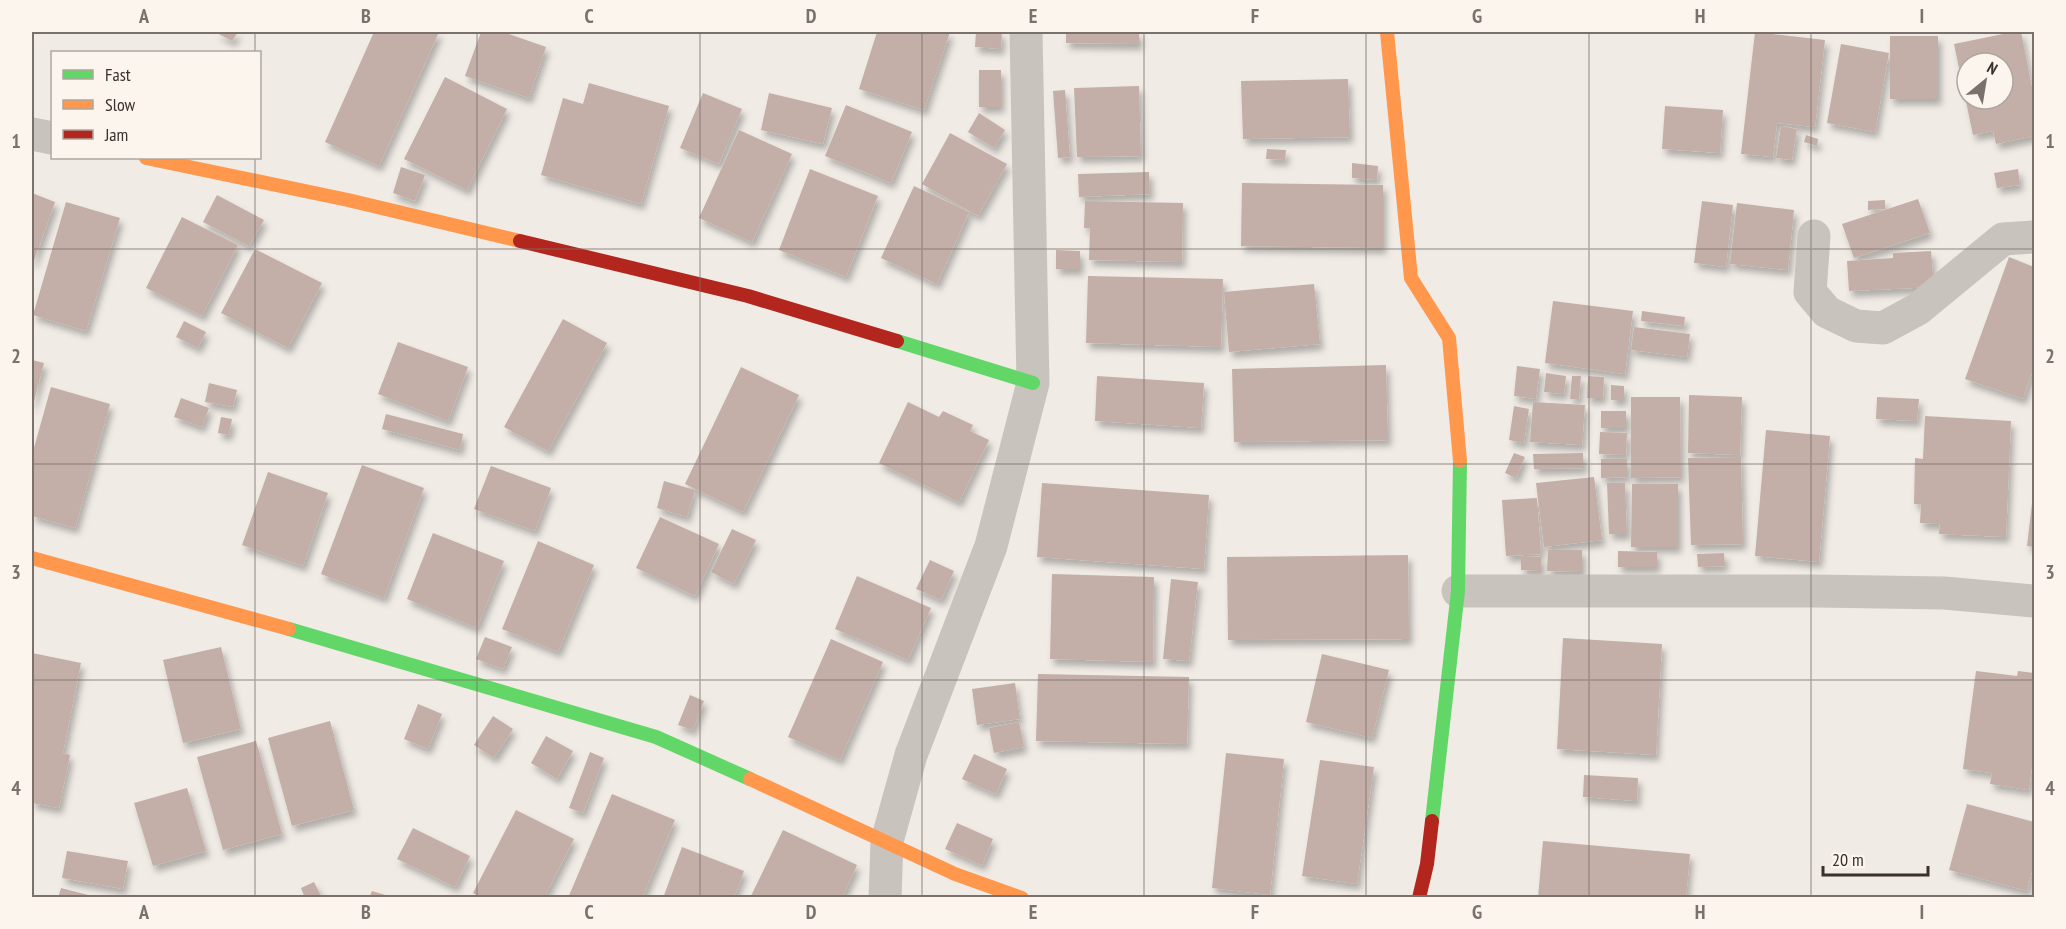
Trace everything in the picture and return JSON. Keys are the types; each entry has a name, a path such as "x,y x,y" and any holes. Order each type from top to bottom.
{"street":[{"path":"885,897 887,841 911,755 991,546 1033,383 1026,32"},
{"path":"1387,32 1411,278 1449,338 1460,456 1458,591 1427,864 1419,897"},
{"path":"32,134 51,138"},
{"path":"151,159 348,200 748,296 1033,383"},
{"path":"1814,236 1810,292 1827,312 1856,326 1883,328 1918,309 2003,239 2034,237"},
{"path":"32,558 364,650 656,737 955,874 1022,897"},
{"path":"1458,591 1944,593 2034,601"}],"building":[{"path":"215,32 238,32 232,41"},
{"path":"374,32 439,32 379,166 325,142"},
{"path":"481,32 503,32 546,47 529,98 465,76"},
{"path":"877,32 950,32 924,110 859,89"},
{"path":"976,32 1002,32 1001,49 975,47"},
{"path":"1066,32 1139,32 1139,44 1066,43"},
{"path":"1755,32 1825,40 1815,127 1777,123 1773,157 1741,154"},
{"path":"2021,32 2034,97 2034,136 1996,144 1993,131 1973,135 1968,111 2015,111 2015,51 1955,51 1954,44"},
{"path":"1890,36 1938,36 1938,99 1890,99"},
{"path":"1841,44 1889,53 1875,132 1827,123"},
{"path":"979,70 1001,70 1001,107 979,107"},
{"path":"445,77 507,109 467,190 404,159"},
{"path":"1348,79 1350,137 1243,139 1241,81"},
{"path":"589,83 669,106 641,204 541,175 563,98 583,104"},
{"path":"1139,86 1141,156 1077,157 1074,88"},
{"path":"1065,90 1070,157 1058,158 1053,91"},
{"path":"703,93 742,109 719,164 680,148"},
{"path":"769,93 832,108 823,144 761,130"},
{"path":"846,105 912,132 891,183 825,156"},
{"path":"1665,106 1723,110 1720,153 1662,149"},
{"path":"979,113 1005,130 994,148 968,132"},
{"path":"1781,126 1797,129 1792,160 1776,158"},
{"path":"739,130 792,154 752,242 699,218"},
{"path":"950,133 1007,164 978,216 922,184"},
{"path":"1806,135 1818,139 1817,146 1804,142"},
{"path":"1267,149 1286,150 1285,160 1266,159"},
{"path":"1352,163 1378,166 1377,180 1352,178"},
{"path":"401,167 425,175 415,201 393,193"},
{"path":"810,169 878,196 846,277 779,250"},
{"path":"2018,169 2020,185 1997,188 1994,173"},
{"path":"1149,172 1150,194 1079,197 1078,174"},
{"path":"1242,183 1383,185 1383,248 1241,246"},
{"path":"914,186 969,212 937,284 881,258"},
{"path":"32,193 55,202 33,264 32,263"},
{"path":"217,195 264,220 249,246 203,222"},
{"path":"1918,199 1930,233 1854,258 1842,224"},
{"path":"1885,200 1885,209 1868,210 1868,201"},
{"path":"1085,201 1183,203 1182,262 1089,260 1090,228 1084,228"},
{"path":"1702,201 1733,205 1726,267 1694,263"},
{"path":"66,202 120,218 86,331 33,315"},
{"path":"1737,203 1794,210 1788,270 1730,264"},
{"path":"182,217 238,245 202,316 146,288"},
{"path":"255,249 322,283 288,348 221,313"},
{"path":"1056,250 1080,251 1080,269 1056,269"},
{"path":"1931,251 1934,287 1849,291 1847,261 1893,258 1893,253"},
{"path":"2009,257 2034,267 2034,367 2023,399 1965,379"},
{"path":"1088,276 1223,279 1221,347 1086,343"},
{"path":"1314,284 1320,344 1229,352 1224,292"},
{"path":"1553,301 1633,311 1625,374 1545,363"},
{"path":"1642,311 1685,317 1684,326 1641,321"},
{"path":"563,319 607,343 548,451 504,427"},
{"path":"184,321 206,332 198,348 176,337"},
{"path":"1634,327 1690,334 1687,357 1631,350"},
{"path":"398,342 468,367 448,421 378,394"},
{"path":"32,360 44,363 32,409"},
{"path":"1386,365 1388,440 1234,442 1232,369"},
{"path":"1517,366 1540,369 1536,399 1514,396"},
{"path":"741,367 799,395 743,512 685,484"},
{"path":"1546,373 1566,376 1564,394 1544,392"},
{"path":"1097,376 1204,383 1201,428 1095,421"},
{"path":"1572,376 1581,376 1579,399 1570,399"},
{"path":"1588,376 1604,377 1603,398 1587,398"},
{"path":"209,383 237,390 233,407 205,402"},
{"path":"1611,385 1624,386 1624,400 1611,400"},
{"path":"51,387 110,404 75,528 32,516 32,455"},
{"path":"1689,395 1742,397 1740,455 1688,453"},
{"path":"1631,397 1680,397 1681,477 1631,478"},
{"path":"1877,397 1919,399 1917,421 1876,419"},
{"path":"181,398 209,408 202,427 174,417"},
{"path":"908,402 939,417 943,411 973,425 970,431 989,440 959,502 879,463"},
{"path":"1533,402 1585,405 1582,445 1530,442"},
{"path":"1514,406 1529,409 1524,443 1509,440"},
{"path":"1601,411 1626,411 1626,428 1601,428"},
{"path":"386,414 463,434 460,450 382,429"},
{"path":"1925,416 2011,421 2006,537 1939,534 1940,524 1920,523 1921,504 1914,504 1915,458 1923,459"},
{"path":"221,417 232,419 229,435 218,433"},
{"path":"1766,430 1830,436 1819,562 1755,556"},
{"path":"1600,432 1627,433 1626,455 1599,454"},
{"path":"1514,453 1525,457 1516,478 1505,473"},
{"path":"1583,453 1584,468 1534,469 1533,454"},
{"path":"1741,457 1743,544 1691,545 1688,458"},
{"path":"1601,459 1627,459 1627,477 1601,478"},
{"path":"362,465 424,488 384,598 321,574"},
{"path":"491,466 551,488 535,531 474,509"},
{"path":"268,472 328,493 303,566 242,545"},
{"path":"1594,477 1602,540 1544,547 1536,483"},
{"path":"664,481 695,490 687,517 657,508"},
{"path":"1042,483 1209,495 1204,569 1037,557"},
{"path":"1607,483 1625,483 1627,534 1609,534"},
{"path":"1632,484 1678,484 1678,547 1631,547"},
{"path":"2034,495 2034,547 2027,546"},
{"path":"1537,498 1541,554 1506,556 1502,500"},
{"path":"660,517 719,544 695,596 636,568"},
{"path":"732,529 756,540 734,584 711,572"},
{"path":"433,533 504,561 477,628 407,599"},
{"path":"538,541 594,565 558,652 502,629"},
{"path":"1548,550 1582,550 1582,572 1547,571"},
{"path":"1618,551 1657,552 1657,567 1618,567"},
{"path":"1724,553 1725,566 1698,567 1697,554"},
{"path":"1408,555 1409,639 1228,640 1227,557"},
{"path":"1521,556 1541,557 1541,571 1521,570"},
{"path":"930,560 954,571 941,600 916,589"},
{"path":"1052,574 1154,577 1153,662 1050,659"},
{"path":"857,576 931,608 908,660 835,629"},
{"path":"1171,579 1198,582 1189,661 1163,659"},
{"path":"485,637 512,647 503,669 476,659"},
{"path":"1563,638 1662,644 1656,755 1557,749"},
{"path":"831,639 883,662 840,760 788,737"},
{"path":"221,647 241,729 183,743 163,660"},
{"path":"32,653 81,663 63,753 70,755 59,808 32,803"},
{"path":"1322,654 1389,670 1372,738 1306,722"},
{"path":"1976,671 2017,676 2018,671 2034,673 2034,750 2029,790 1990,784 1992,773 1963,769"},
{"path":"1038,674 1189,677 1187,744 1036,741"},
{"path":"1015,683 1020,719 977,725 972,689"},
{"path":"690,695 704,701 693,730 678,725"},
{"path":"418,704 442,714 428,749 404,739"},
{"path":"493,716 513,729 494,758 474,745"},
{"path":"330,721 354,810 292,826 268,738"},
{"path":"1019,722 1024,747 994,753 989,728"},
{"path":"546,736 573,751 557,779 531,763"},
{"path":"256,741 282,834 223,850 197,757"},
{"path":"590,752 604,758 583,813 569,808"},
{"path":"1226,753 1284,759 1270,895 1212,888"},
{"path":"974,754 1007,769 996,794 962,779"},
{"path":"1320,760 1374,767 1357,884 1302,876"},
{"path":"1584,775 1638,778 1637,801 1583,797"},
{"path":"187,788 206,851 153,866 134,803"},
{"path":"612,794 675,820 642,898 568,898"},
{"path":"1967,804 2034,822 2034,863 2027,891 1949,870"},
{"path":"516,810 574,839 544,898 481,898 473,893"},
{"path":"957,823 993,839 982,865 945,849"},
{"path":"413,828 470,856 455,887 397,859"},
{"path":"783,830 857,865 842,898 750,898"},
{"path":"1543,841 1690,854 1686,898 1538,898"},
{"path":"682,847 744,871 734,898 663,898"},
{"path":"67,851 128,861 123,889 62,878"},
{"path":"314,882 322,898 305,898 301,888"},
{"path":"61,888 96,897 96,898 58,898"},
{"path":"372,891 392,897 392,898 369,898"}],"traffic: fast":[{"path":"897,341 1033,383"},
{"path":"1432,821 1458,591 1460,461"},
{"path":"289,629 656,737 750,779"}],"traffic: slow":[{"path":"1387,32 1411,278 1449,338 1460,461"},
{"path":"151,159 348,200 520,241"},
{"path":"32,558 289,629"},
{"path":"750,779 955,874 1022,898"}],"traffic: jam":[{"path":"520,241 748,296 897,341"},
{"path":"1419,898 1427,864 1432,821"}]}
